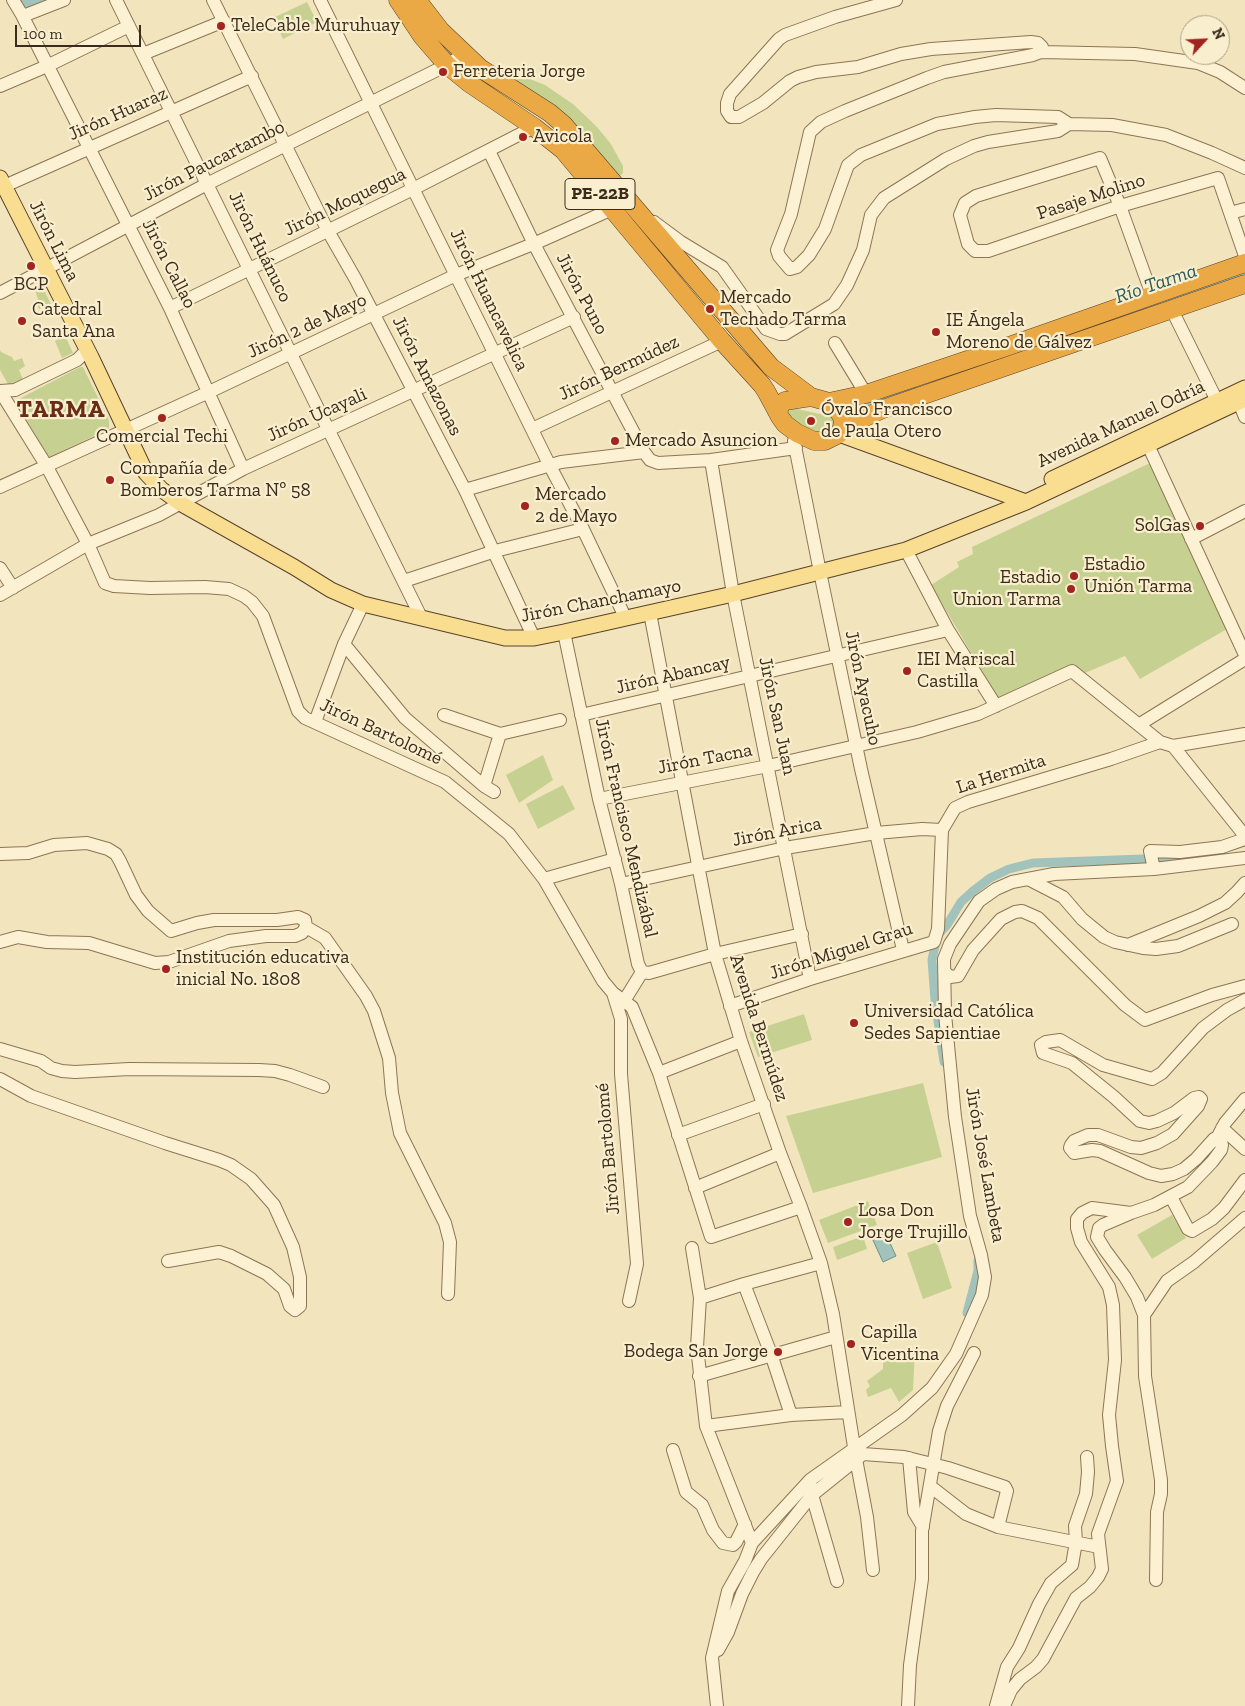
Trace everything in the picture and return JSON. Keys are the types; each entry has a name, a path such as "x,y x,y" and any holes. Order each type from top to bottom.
{"highway":[{"name":"PE-22B","path":"398,0 422,36 455,59 480,68 550,113 564,125 772,366 811,397 829,402 866,394 1009,346 1245,262"},
{"name":"PE-22B","path":"417,0 441,30 469,83 553,140 563,150 722,341 762,385 796,441 825,441 840,431 883,409 1245,284"},
{"name":"PE-22B","path":"778,413 780,406 785,401 811,397"},
{"path":"829,402 843,419 840,431"}],"main road":[{"name":"Jirón Lima","path":"1,184 87,350 125,430"},
{"name":"Avenida Manuel Odría","path":"1020,500 1241,395"},
{"name":"Avenida Manuel Odría","path":"1107,458 1148,445 1220,405"},
{"name":"Jirón Chanchamayo","path":"125,430 146,474 161,489 180,503 331,590 362,604 505,638 534,638 564,632 733,594 906,550 990,516 1020,500"},
{"path":"840,431 1020,500"}],"street":[{"name":"Jirón Callao","path":"13,0 23,16 170,308 243,469"},
{"path":"23,16 64,0"},
{"name":"Jirón Huánuco","path":"116,0 422,619"},
{"name":"Jirón Amazonas","path":"213,0 328,230 465,490 534,638"},
{"name":"Jirón Huancavelica","path":"320,0 625,617"},
{"path":"896,0 835,17 785,35 779,39 730,94 727,110 731,117 739,117 763,103 790,81 816,72 858,66 901,54 931,49 1038,43 1042,47 1041,52"},
{"path":"143,54 224,21"},
{"path":"0,86 47,66 129,26"},
{"path":"1245,88 1220,72 1198,63 1135,54 1041,52 944,72 845,111 821,122 810,132 791,214 777,250 779,256 790,269 797,267 809,255 824,229 848,165 861,155 937,124 975,117 996,114 1058,117 1070,124 1112,125 1166,135 1245,168"},
{"name":"Jirón Paucartambo","path":"0,293 207,184 455,59"},
{"name":"Jirón Huaraz","path":"1,184 89,148 252,76"},
{"path":"636,207 681,242 722,267 766,329 785,334 834,304 848,285 863,250 870,215 884,198 946,159 974,146 1058,131 1070,124"},
{"name":"Jirón Moquegua","path":"170,308 413,189 534,127"},
{"name":"Jirón Puno","path":"489,151 534,244 644,452"},
{"name":"Pasaje Molino","path":"1120,206 1100,158 976,196 965,203 960,214 968,244 975,251 988,251 1120,206 1218,178 1230,213"},
{"path":"1120,206 1152,295"},
{"name":"Jirón 2 de Mayo","path":"0,487 291,354 456,275 534,244 613,208 636,207"},
{"path":"1245,209 1230,213 1245,256"},
{"path":"1172,310 1220,405"},
{"name":"Jirón Ucayali","path":"0,595 88,544 159,515 243,469 414,392 494,352 574,317"},
{"name":"Jirón Bermúdez","path":"532,429 722,341"},
{"path":"834,343 866,394"},
{"path":"87,350 77,360 15,390 0,391 46,465 88,544"},
{"path":"1241,395 1245,417"},
{"path":"465,490 561,462 644,452 650,460 658,463 711,460 796,441"},
{"name":"Jirón Ayacuho","path":"796,441 820,572 856,746 903,950"},
{"path":"1148,445 1191,539 1240,628 1245,655"},
{"name":"Jirón San Juan","path":"711,460 733,594 810,979"},
{"path":"1191,539 1245,511"},
{"path":"404,581 495,551 583,529"},
{"name":"Jirón Bartolomé","path":"88,544 102,578 109,585 150,588 205,587 229,589 244,596 252,602 262,616 298,711 305,718 445,782 509,834 544,879 554,900 613,993 621,1019 621,1074 637,1264 629,1301"},
{"path":"906,550 948,630 996,706"},
{"path":"0,568 13,588"},
{"path":"315,722 344,644 362,604"},
{"name":"Avenida Bermúdez","path":"650,613 715,954 741,1041 821,1264 829,1296 848,1412 858,1453 873,1570"},
{"name":"Jirón Abancay","path":"581,715 948,630"},
{"name":"Jirón Francisco Mendizábal","path":"564,632 599,799 621,884 638,964 642,972"},
{"path":"344,644 405,718 489,789 500,734"},
{"path":"1245,659 1140,724 1160,742 1173,746 1245,734"},
{"name":"Jirón Tacna","path":"599,799 768,766 917,732 978,714 1072,671 1140,724"},
{"path":"444,715 500,734 560,720"},
{"name":"La Hermita","path":"934,942 938,929 942,830 955,808 968,802 1111,760 1160,742"},
{"path":"1152,860 1180,852 1222,846 1245,837 1173,746"},
{"name":"Jirón Arica","path":"621,884 785,848 876,833 922,829 942,830"},
{"path":"0,854 28,853 54,846 88,843 108,849 116,854 136,895 148,911 171,931 214,920 277,920 298,917 305,920 306,927 302,933 295,936 266,936 229,941 169,962 155,963 89,943 67,944 18,937 0,942"},
{"path":"0,850 16,854"},
{"path":"1152,860 1245,858"},
{"path":"544,879 614,859"},
{"name":"Jirón José Lambeta","path":"858,1453 932,1388 956,1354 982,1295 985,1277 970,1216 955,1117 945,1014 944,959 950,944 979,901 996,889 1012,882 1152,860"},
{"path":"1028,879 1045,886 1063,897 1082,919 1104,937 1128,945 1156,949 1178,946 1232,924"},
{"path":"1128,945 1225,903 1245,883"},
{"path":"944,971 950,977 958,976 973,950 1001,919 1015,912 1022,911 1038,918 1125,1005 1144,1020 1212,995 1245,986"},
{"path":"306,927 317,932 329,944 366,996 374,1011 389,1058 392,1093 400,1134 445,1223 450,1242 448,1294"},
{"path":"624,1001 642,972 649,973 715,954 802,934"},
{"name":"Jirón Miguel Grau","path":"730,1006 810,979 934,942"},
{"name":"Jirón Bartolomé","path":"613,993 632,1007 658,1073 711,1237 801,1207"},
{"path":"1245,1000 1227,1010 1203,1028 1162,1072 1152,1079 1103,1065 1060,1040 1046,1042 1041,1045 1043,1053 1072,1063 1140,1121 1149,1123 1157,1121 1174,1113 1194,1098 1199,1097 1200,1099 1198,1106 1173,1134 1157,1143 1141,1148 1131,1147 1098,1135 1088,1136 1071,1144 1070,1148 1074,1153 1092,1150 1100,1151 1161,1176 1173,1174 1184,1169 1196,1159 1211,1140 1220,1133 1245,1100"},
{"path":"658,1073 741,1041"},
{"path":"0,1049 41,1061 51,1068 62,1071 129,1069 275,1071 323,1087"},
{"path":"0,1079 31,1096 219,1160 246,1175 260,1187 274,1205 293,1247 300,1277 300,1306 295,1310 290,1306 284,1289 267,1274 231,1256 219,1252 168,1261"},
{"path":"678,1136 764,1104"},
{"path":"1220,1133 1245,1149"},
{"path":"1156,1580 1161,1480 1148,1406 1145,1376 1144,1315 1137,1297 1125,1276 1097,1237 1099,1228 1103,1225 1130,1213 1154,1206 1188,1187 1221,1150 1220,1133"},
{"path":"695,1188 780,1153"},
{"path":"1170,1197 1188,1229 1192,1231 1212,1219 1224,1208 1245,1180"},
{"path":"1004,1706 1011,1690 1020,1679 1043,1659 1076,1598 1090,1588 1102,1569 1098,1534 1118,1481 1109,1416 1115,1360 1113,1305 1109,1287 1081,1242 1077,1228 1077,1219 1082,1213 1092,1208 1130,1213"},
{"path":"1144,1315 1167,1281 1194,1262 1245,1218"},
{"path":"692,1248 700,1298 697,1348 706,1426 752,1543"},
{"path":"700,1298 744,1284 821,1264"},
{"path":"744,1284 771,1354 791,1415"},
{"path":"699,1376 836,1337"},
{"path":"908,1706 910,1665 922,1578 923,1527 939,1431 947,1406 974,1353"},
{"path":"706,1426 791,1415 848,1412"},
{"path":"673,1450 686,1492 702,1505 713,1530 723,1543 733,1545 745,1524"},
{"path":"712,1658 728,1632 742,1594 760,1559 812,1495 858,1453"},
{"path":"717,1706 712,1658 728,1591 745,1561 752,1543 810,1480 858,1453 874,1453 910,1458 965,1472 1006,1488 1007,1491 998,1527"},
{"path":"996,1706 1007,1667 1019,1648 1043,1597 1051,1583 1072,1565 1076,1542 1076,1526 1086,1494 1087,1457"},
{"path":"910,1458 914,1512 923,1527"},
{"path":"810,1480 812,1495 837,1581"},
{"path":"930,1486 966,1514 998,1527 1099,1547"}],"green space":[{"path":"307,2 317,22 283,39 273,18"},
{"path":"517,74 545,85 573,104 597,127 611,144 623,166 623,173 620,176 615,174 514,81 513,78"},
{"path":"41,284 54,310 49,313 46,307 39,309 35,301 38,299 34,287"},
{"path":"63,331 73,353 62,358 55,341 60,338 58,333"},
{"path":"0,350 12,357 14,361 22,358 25,366 19,370 23,379 9,386 0,370"},
{"path":"83,367 109,420 109,429 49,457 42,452 16,407 17,400"},
{"path":"788,407 834,417 837,426 823,434 816,432 785,417"},
{"name":"Estadio Unión Tarma","path":"1150,463 1227,629 1140,679 1125,656 1085,673 1073,665 998,698 931,585 959,567 957,562 973,554 972,547"},
{"path":"543,755 553,780 519,803 506,775"},
{"path":"563,785 575,809 538,829 526,804"},
{"path":"804,1014 812,1040 758,1057 749,1032"},
{"path":"923,1083 942,1157 813,1193 786,1116"},
{"name":"Losa Don Jorge Trujillo","path":"868,1201 877,1225 828,1243 819,1220"},
{"path":"1172,1215 1186,1238 1152,1259 1137,1235"},
{"path":"863,1236 867,1249 837,1260 833,1247"},
{"path":"937,1242 952,1288 923,1299 907,1253"},
{"path":"915,1349 913,1390 899,1402 891,1388 868,1397 866,1390 870,1386 867,1381 883,1369 883,1363"}],"water":[{"path":"885,1232 896,1256 883,1262 872,1238"}],"waterway":[{"path":"23,7 42,0"},
{"path":"413,7 445,48 470,71 488,82"},
{"name":"Río Tarma","path":"1071,335 1245,274"},
{"name":"Río Tarma","path":"851,406 863,406 910,391"},
{"path":"944,1062 935,1000 932,960 937,936 947,925 961,902 973,891 990,878 1009,869 1033,863 1198,857 1214,853"},
{"path":"967,1313 978,1271 978,1260"}],"place":[{"name":"TeleCable Muruhuay","path":"221,26"},
{"name":"Ferreteria Jorge","path":"443,72"},
{"name":"Avicola","path":"523,137"},
{"name":"BCP","path":"31,266"},
{"name":"Mercado Techado Tarma","path":"710,309"},
{"name":"Catedral Santa Ana","path":"22,321"},
{"name":"IE Ángela Moreno de Gálvez","path":"936,332"},
{"name":"Comercial Techi","path":"162,418"},
{"name":"Óvalo Francisco de Paula Otero","path":"811,421"},
{"name":"Mercado Asuncion","path":"615,441"},
{"name":"Compañía de Bomberos Tarma Nº 58","path":"110,480"},
{"name":"Mercado 2 de Mayo","path":"525,506"},
{"name":"SolGas","path":"1200,526"},
{"name":"Estadio Unión Tarma","path":"1074,576"},
{"name":"Estadio Union Tarma","path":"1071,589"},
{"name":"IEI Mariscal Castilla","path":"907,671"},
{"name":"Institución educativa inicial No. 1808","path":"166,969"},
{"name":"Universidad Católica Sedes Sapientiae","path":"854,1023"},
{"name":"Losa Don Jorge Trujillo","path":"848,1222"},
{"name":"Capilla Vicentina","path":"851,1344"},
{"name":"Bodega San Jorge","path":"778,1352"}],"district":[{"name":"TARMA","path":"61,410"}]}
